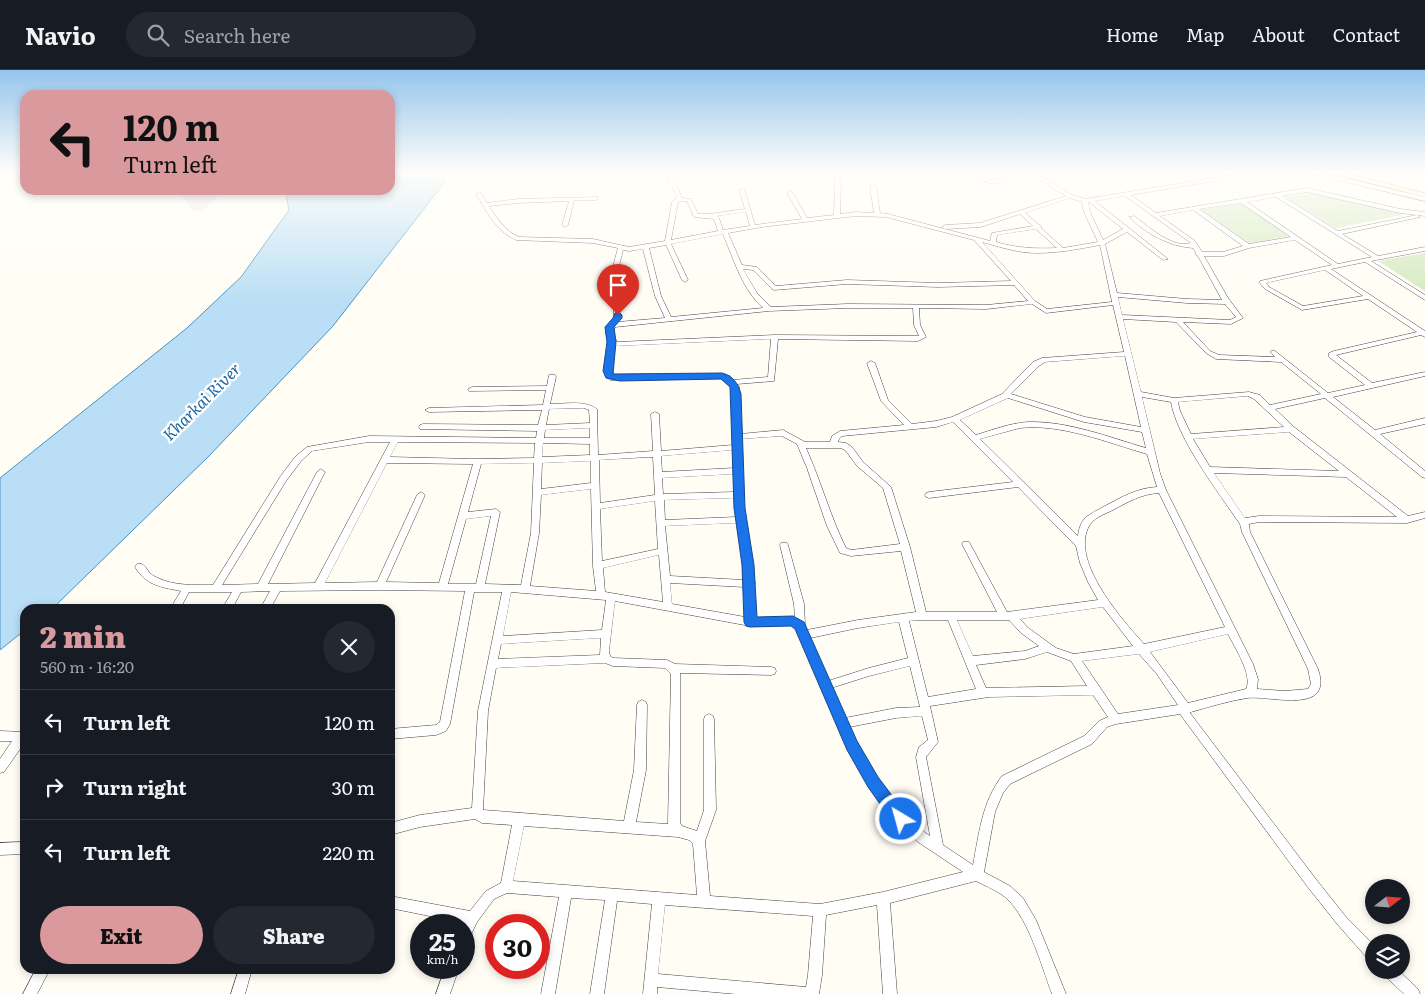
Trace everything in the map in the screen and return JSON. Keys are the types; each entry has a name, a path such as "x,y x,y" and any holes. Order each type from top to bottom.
{"street":[{"path":"493,216 507,234 518,239 593,241 621,247 646,247 753,226 837,216"},
{"path":"565,225 567,216"},
{"path":"673,216 668,243 685,280"},
{"path":"710,216 716,218 753,291 769,310"},
{"path":"750,216 753,226"},
{"path":"887,216 1023,250 1062,250 1102,243 1126,230"},
{"path":"936,227 981,225 1008,216"},
{"path":"1026,216 1040,227 1062,250"},
{"path":"1088,216 1102,243 1127,354 1162,490 1250,673 1253,689 1249,693"},
{"path":"1108,216 1165,259"},
{"path":"1119,317 1231,322 1239,320 1239,316 1227,302 1191,240 1157,216"},
{"path":"1205,216 1248,246"},
{"path":"1264,216 1336,265"},
{"path":"1310,216 1377,258"},
{"path":"1336,233 1419,216"},
{"path":"1132,217 1168,243 1177,246 1195,246"},
{"path":"993,243 994,234 1040,227"},
{"path":"1198,254 1224,254 1248,246 1296,238"},
{"path":"976,239 1033,302 1046,311 1051,312 1116,299 1227,302"},
{"path":"621,247 615,270 617,318 611,325 610,331 612,342 608,371 613,378 722,376 732,382 771,379 774,337"},
{"path":"646,247 658,296 669,320"},
{"path":"1369,297 1302,308 1267,288 1262,282 1336,265 1425,249"},
{"path":"1364,260 1425,298"},
{"path":"740,267 755,268 774,288 847,282 938,285 1015,283"},
{"path":"1326,268 1424,334"},
{"path":"611,325 819,306 986,307 1033,302"},
{"path":"612,342 619,345 774,337 921,338 923,337 917,325 916,307"},
{"path":"1178,320 1208,352 1218,357 1283,360"},
{"path":"1370,385 1331,355 1341,351 1424,334"},
{"path":"1273,352 1425,475"},
{"path":"834,445 835,438 840,434 946,423 955,420 1007,394 1040,361 1127,354"},
{"path":"871,363 885,401 911,427"},
{"path":"1270,408 1325,394 1425,374"},
{"path":"525,589 535,533 540,442 552,376"},
{"path":"732,382 736,394 739,494 750,584 750,622"},
{"path":"472,389 550,388"},
{"path":"1007,394 1075,416 1146,430"},
{"path":"1137,394 1174,400 1249,394 1257,397 1292,430 1407,520"},
{"path":"977,875 993,800 999,787 1006,780 1088,740 1104,724 1115,719 1186,708 1249,693 1301,696 1310,694 1315,689 1314,669 1246,532 1244,523 1188,437 1174,406 1174,400"},
{"path":"429,410 546,407 590,407 593,409 598,566 606,596 605,659"},
{"path":"655,414 659,497 668,608"},
{"path":"955,420 1081,544"},
{"path":"1374,434 1421,422 1425,428"},
{"path":"423,427 542,428 594,425"},
{"path":"974,438 1012,428 1033,425 1065,430 1151,452"},
{"path":"1188,437 1292,430"},
{"path":"384,460 477,463 594,459 657,454 783,433 800,443 846,446 860,464 884,483 906,547 922,616"},
{"path":"215,589 283,478 304,453 318,446 359,440 594,441"},
{"path":"318,586 395,440"},
{"path":"800,443 811,468 831,526 843,551 851,552 906,547"},
{"path":"442,588 477,463"},
{"path":"1209,470 1346,474"},
{"path":"658,475 738,471"},
{"path":"261,588 322,472"},
{"path":"929,495 1019,484"},
{"path":"536,493 595,486"},
{"path":"1162,490 1140,491 1095,516 1084,527 1081,544 1090,578 1105,603 1186,708 1186,714 1191,723 1311,882 1342,921 1365,945"},
{"path":"596,507 659,497 739,494"},
{"path":"380,586 421,495"},
{"path":"395,734 436,730 442,728 445,724 475,588 496,512 462,516"},
{"path":"1244,523 1248,520 1407,520 1425,515"},
{"path":"661,523 741,520"},
{"path":"966,544 1008,616 1048,648 1066,657 1074,658 1142,649 1230,630"},
{"path":"784,545 799,604 802,630 842,724 873,782 901,819 922,838 977,875 1006,890 1019,902 1032,924 1059,994"},
{"path":"598,566 663,551"},
{"path":"140,568 148,577 160,583 187,588 238,589 380,586 525,589 606,596 750,622 793,621 802,630"},
{"path":"666,579 750,584"},
{"path":"178,604 187,588"},
{"path":"268,604 277,588"},
{"path":"230,604 238,589"},
{"path":"477,813 481,725 507,589"},
{"path":"802,630 922,616 1008,616 1105,603"},
{"path":"951,616 983,693"},
{"path":"903,618 933,742 923,751 921,757 938,849"},
{"path":"497,640 606,634"},
{"path":"970,661 1025,655 1048,648"},
{"path":"1074,658 1115,719"},
{"path":"493,664 605,659 613,662 667,664 673,668 676,674 674,825 678,832"},
{"path":"825,686 869,672 914,661"},
{"path":"673,668 771,671"},
{"path":"842,724 983,693 1095,690"},
{"path":"628,828 640,770 642,705"},
{"path":"704,902 699,841 710,810 709,719"},
{"path":"0,736 20,737"},
{"path":"0,768 20,741"},
{"path":"395,828 420,821 477,813 482,817 678,832 692,835 699,841"},
{"path":"506,887 519,820"},
{"path":"0,849 20,848"},
{"path":"475,915 490,895 506,887 820,910 883,898 977,875"},
{"path":"548,994 566,892"},
{"path":"597,994 612,896"},
{"path":"883,898 890,994"},
{"path":"650,994 658,899"},
{"path":"395,903 452,914"},
{"path":"651,980 812,994 820,910"},
{"path":"30,994 40,974"},
{"path":"238,994 244,974"},
{"path":"443,994 448,979"},
{"path":"1398,979 1413,994"}],"green space":[{"path":"1210,216 1261,216 1291,236 1249,243"},
{"path":"1317,216 1396,216 1336,228"},
{"path":"1425,253 1425,291 1378,261"}],"water":[{"name":"Kharkai River","path":"285,216 418,216 333,326 209,456 57,604 20,604 20,634 0,650 0,478 187,328 241,277"}],"route":[{"path":"618,315 616,321 610,327 610,340 612,342 608,371 613,378 722,376 732,382 736,394 739,508 750,584 750,622 793,621 800,625 852,745 873,782 901,819"}]}
